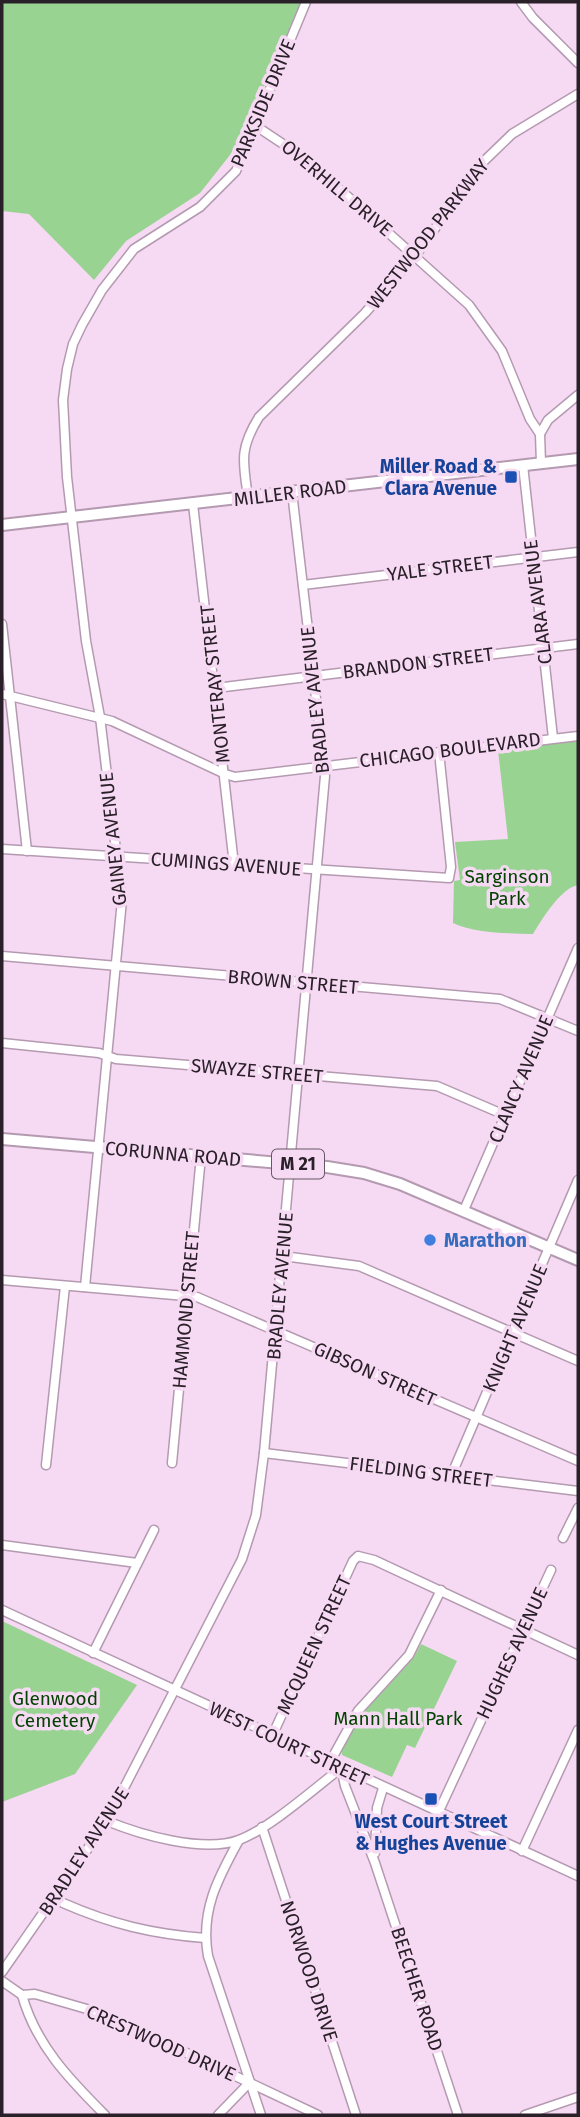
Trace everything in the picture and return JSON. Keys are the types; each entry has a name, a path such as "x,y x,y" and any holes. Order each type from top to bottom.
{"main road":[{"name":"MILLER ROAD","path":"2,525 578,459"},
{"name":"CORUNNA ROAD","path":"2,1139 344,1169 381,1177 578,1260"}],"street":[{"name":"PARKSIDE DRIVE","path":"71,517 64,400 73,344 102,290 134,249 200,207 236,171 306,2"},
{"path":"521,2 533,18 578,63"},
{"name":"WESTWOOD PARKWAY","path":"247,497 242,463 248,435 259,417 365,313 416,255 481,164 512,134 578,94"},
{"name":"OVERHILL DRIVE","path":"256,126 298,152 455,290 487,327 502,351 530,419 540,435 541,463"},
{"path":"540,435 548,420 578,395"},
{"name":"CLARA AVENUE","path":"523,466 553,738"},
{"name":"BRADLEY AVENUE","path":"2,1972 107,1821 242,1559 251,1538 258,1506 300,1075 324,766 292,492"},
{"name":"MONTERAY STREET","path":"193,504 234,865"},
{"name":"GAINEY AVENUE","path":"71,517 86,641 100,717 122,900 85,1287"},
{"name":"YALE STREET","path":"303,585 578,552"},
{"path":"2,624 6,695 27,851"},
{"name":"BRANDON STREET","path":"216,688 578,644"},
{"name":"CHICAGO BOULEVARD","path":"6,695 100,717 235,777 578,736"},
{"name":"CUMINGS AVENUE","path":"2,849 449,878 451,867 439,752"},
{"name":"CLANCY AVENUE","path":"464,1210 578,948"},
{"name":"BROWN STREET","path":"2,956 500,999 578,1031"},
{"name":"SWAYZE STREET","path":"2,1043 99,1053 108,1057 437,1086 507,1116"},
{"name":"HAMMOND STREET","path":"172,1463 201,1156"},
{"name":"KNIGHT AVENUE","path":"451,1476 578,1180"},
{"path":"283,1256 359,1266 578,1361"},
{"name":"GIBSON STREET","path":"2,1280 197,1297 578,1461"},
{"path":"46,1465 65,1286"},
{"name":"FIELDING STREET","path":"264,1453 578,1491"},
{"path":"563,1538 578,1508"},
{"path":"93,1653 154,1530"},
{"path":"2,1545 137,1563"},
{"name":"MCQUEEN STREET","path":"272,1736 353,1561 358,1556 374,1560 440,1590"},
{"name":"HUGHES AVENUE","path":"438,1813 551,1570"},
{"path":"330,1762 358,1710 409,1655 440,1590 578,1655"},
{"name":"WEST COURT STREET","path":"2,1610 578,1876"},
{"path":"522,1851 578,1730"},
{"path":"107,1821 168,1839 195,1843 239,1840 262,1827 341,1768"},
{"name":"BEECHER ROAD","path":"341,1768 345,1786 376,1863 458,2115"},
{"name":"BEECHER ROAD","path":"376,1863 374,1828 383,1788"},
{"name":"NORWOOD DRIVE","path":"262,1827 356,2115"},
{"path":"239,1840 212,1892 206,1915 205,1938 208,1956 261,2115"},
{"path":"55,1896 72,1907 126,1927 165,1935 205,1938"},
{"name":"CRESTWOOD DRIVE","path":"2,1982 22,1995 36,1994 104,2014 318,2115"},
{"path":"22,1995 37,2032 54,2062 105,2115"},
{"path":"218,2115 250,2082"},
{"path":"525,2115 578,2097"},
{"path":"555,2106 558,2115"}],"green space":[{"path":"2,2 301,2 246,128 230,155 200,193 126,241 94,280 29,214 2,211"},
{"name":"Sarginson Park","path":"578,741 578,885 559,898 533,934 482,931 453,923 454,881 460,880 455,842 508,839 498,750"},
{"name":"Glenwood Cemetery","path":"2,1621 137,1685 75,1774 2,1802"},
{"name":"Mann Hall Park","path":"421,1644 457,1661 415,1748 407,1745 392,1777 342,1755 354,1725 414,1657"}],"place":[{"name":"Miller Road & Clara Avenue","path":"511,477"},
{"name":"Marathon","path":"430,1240"},
{"name":"West Court Street & Hughes Avenue","path":"431,1799"}]}
